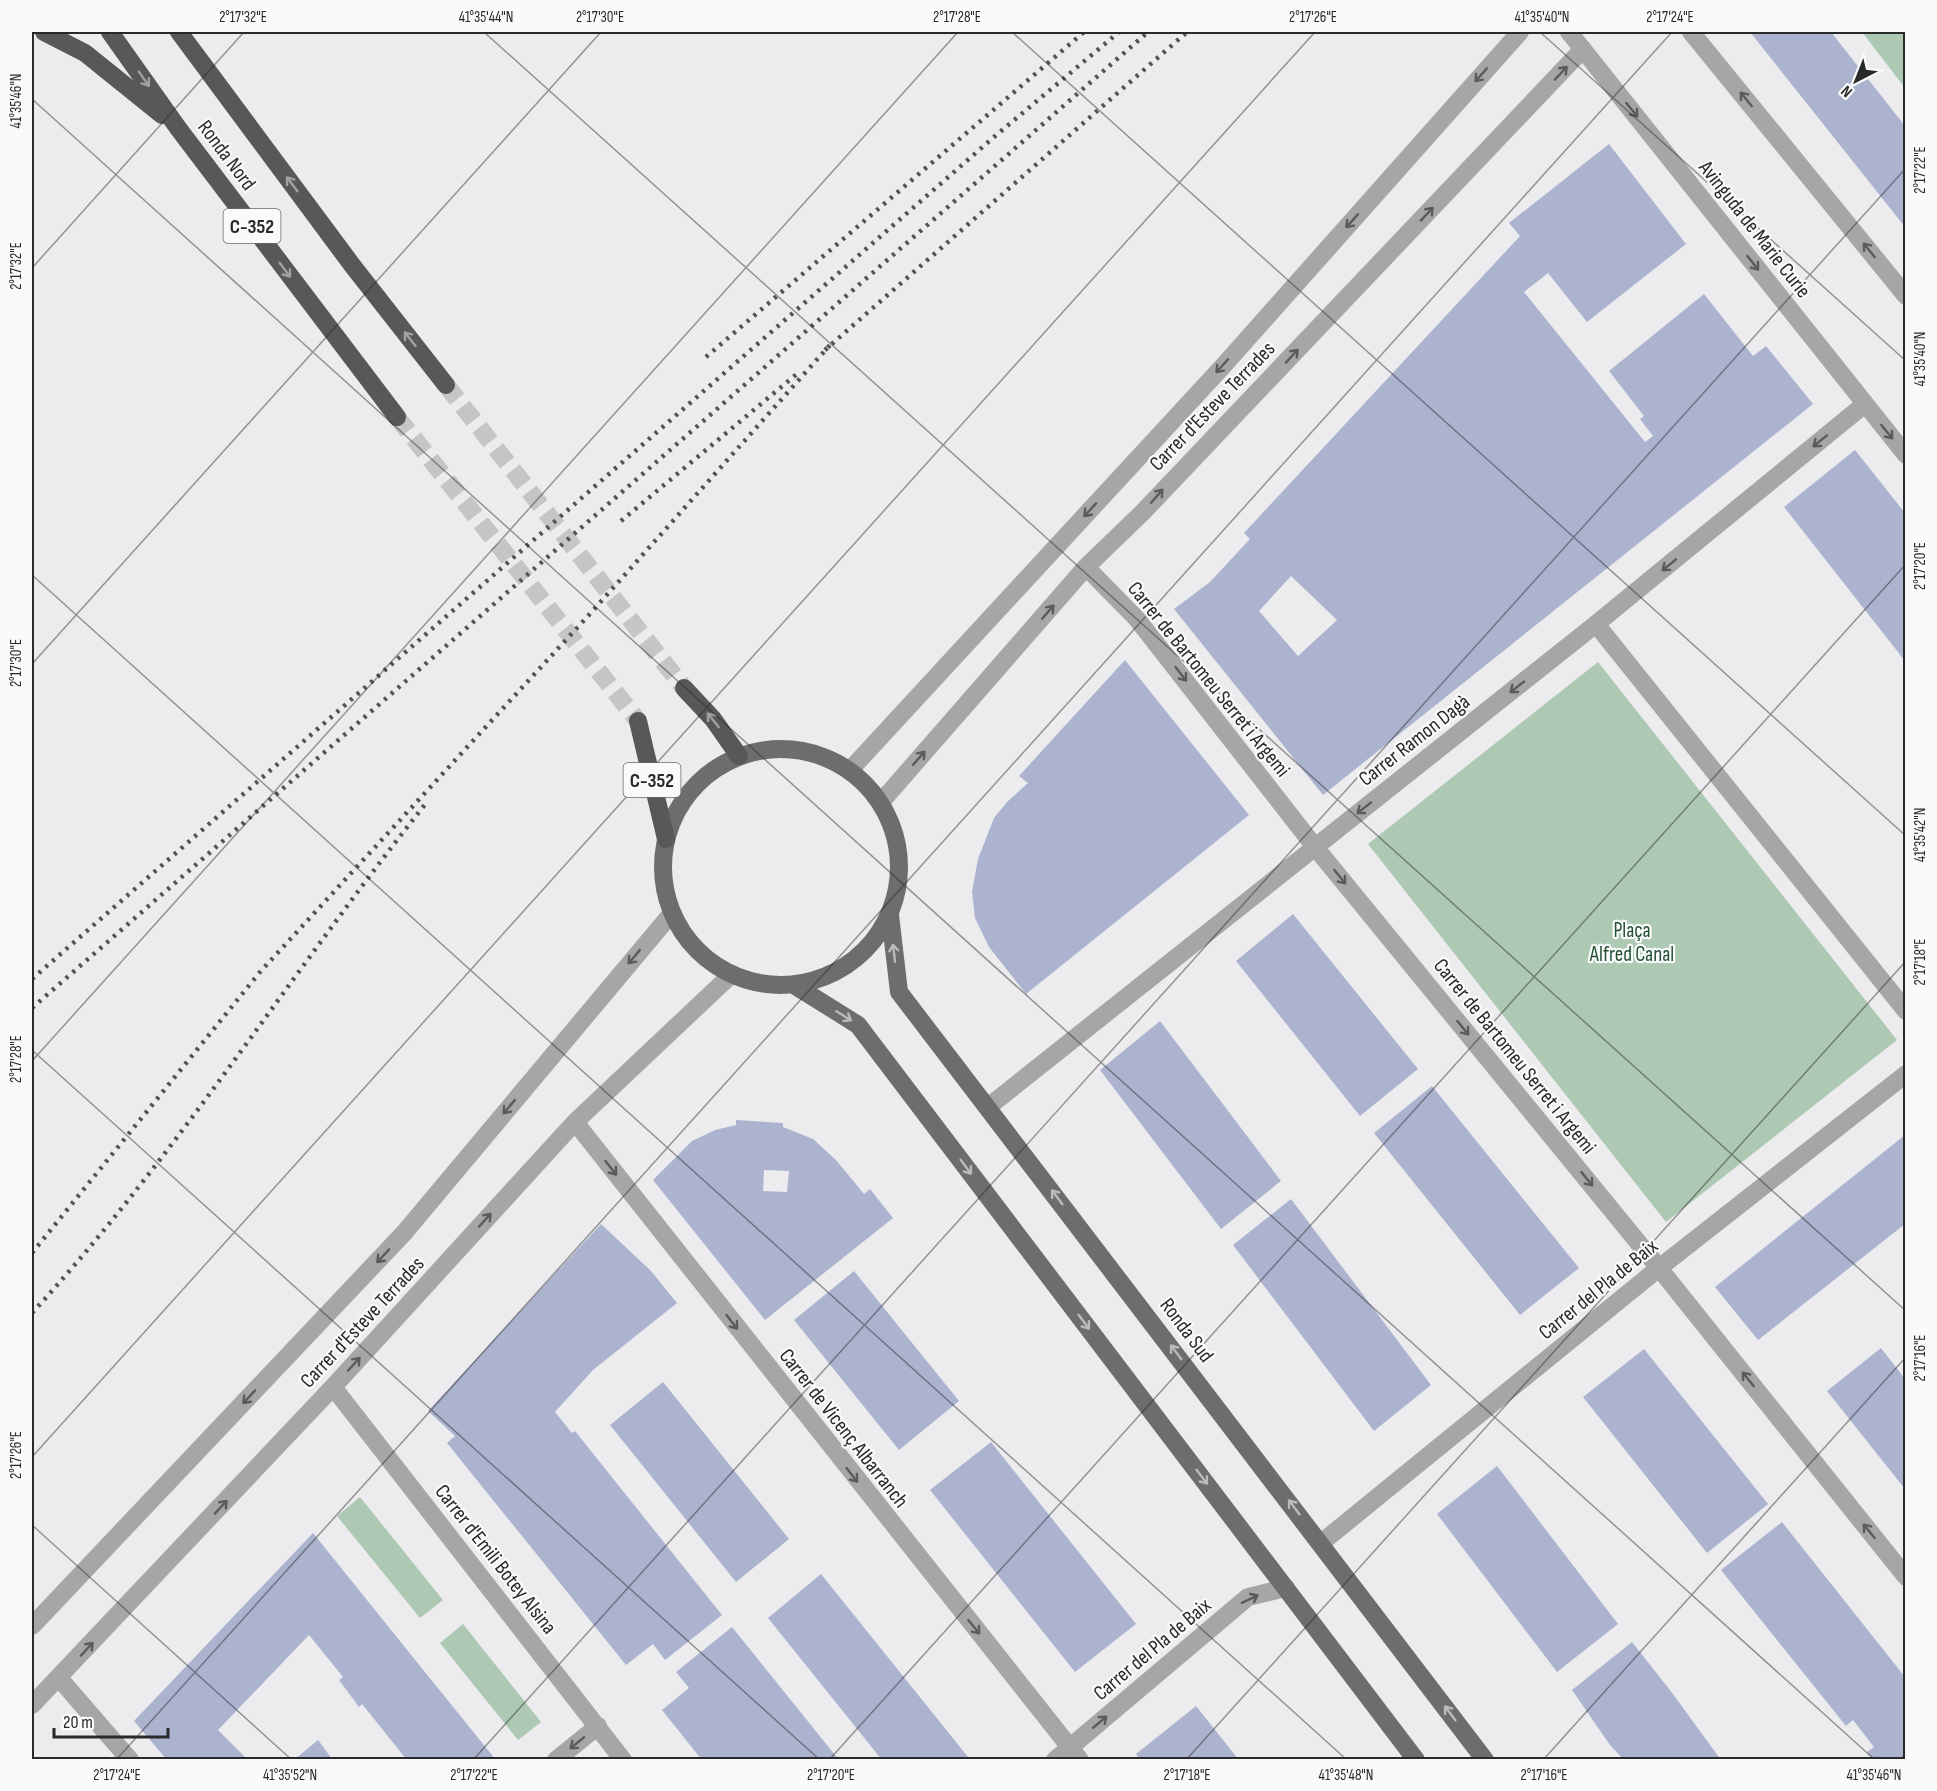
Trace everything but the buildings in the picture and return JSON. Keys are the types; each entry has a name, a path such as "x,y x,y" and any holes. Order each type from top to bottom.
{"highway":[{"path":"44,32 85,53 178,128"},
{"name":"Ronda Nord","path":"110,32 178,128 397,417"},
{"name":"Ronda Nord","path":"179,32 345,256 446,385"},
{"path":"684,688 713,719 739,756"},
{"name":"C-352","path":"638,722 666,839"}],"main road":[{"name":"C-352","path":"776,748 813,752 850,770 881,802 895,836 899,879 890,915 868,947 844,967 794,985 770,985 732,974 700,954 672,912 662,873 666,839 679,805 707,773 739,756 776,748"},
{"name":"Ronda Sud","path":"890,915 899,992 1485,1760"},
{"name":"C-352","path":"794,985 858,1025 1416,1760"}],"street":[{"name":"Carrer d'Esteve Terrades","path":"850,770 1224,364 1520,32"},
{"name":"Avinguda de Marie Curie","path":"1569,32 1905,455"},
{"path":"1691,32 1905,296"},
{"name":"Carrer d'Esteve Terrades","path":"881,802 1086,567 1143,512 1583,49"},
{"name":"Carrer Ramon Dagà","path":"988,1107 1596,624 1865,404"},
{"name":"Carrer de Bartomeu Serret i Argemi","path":"1086,567 1137,619 1315,847 1659,1268 1905,1577"},
{"path":"1596,624 1905,1011"},
{"name":"Carrer d'Esteve Terrades","path":"32,1626 404,1233 672,912"},
{"name":"Carrer d'Esteve Terrades","path":"32,1706 333,1387 575,1122 732,974"},
{"name":"Carrer del Pla de Baix","path":"1321,1543 1659,1268 1905,1074"},
{"name":"Carrer de Vicenç Albarranch","path":"575,1122 1075,1753"},
{"name":"Carrer d'Emili Botey Alsina","path":"333,1387 623,1760"},
{"name":"Carrer del Pla de Baix","path":"1055,1760 1075,1753 1248,1597 1286,1588"},
{"path":"59,1678 129,1760"},
{"path":"556,1760 598,1726"}],"green space":[{"path":"1862,32 1905,32 1905,88"},
{"name":"Plaça Alfred Canal","path":"1598,662 1897,1040 1666,1222 1368,844"},
{"path":"360,1497 443,1600 420,1618 337,1516"},
{"path":"463,1624 541,1722 518,1740 440,1643"}],"tunnel":[{"path":"446,385 684,688"},
{"path":"397,417 638,721"}],"railway":[{"path":"706,357 1084,32"},
{"path":"32,979 994,137 1119,32"},
{"path":"32,1008 1148,32"},
{"path":"825,350 1187,32"},
{"path":"32,1253 260,972 588,616 830,345"},
{"path":"621,521 798,373"},
{"path":"32,1313 85,1252 186,1126 377,866 427,802"}]}
